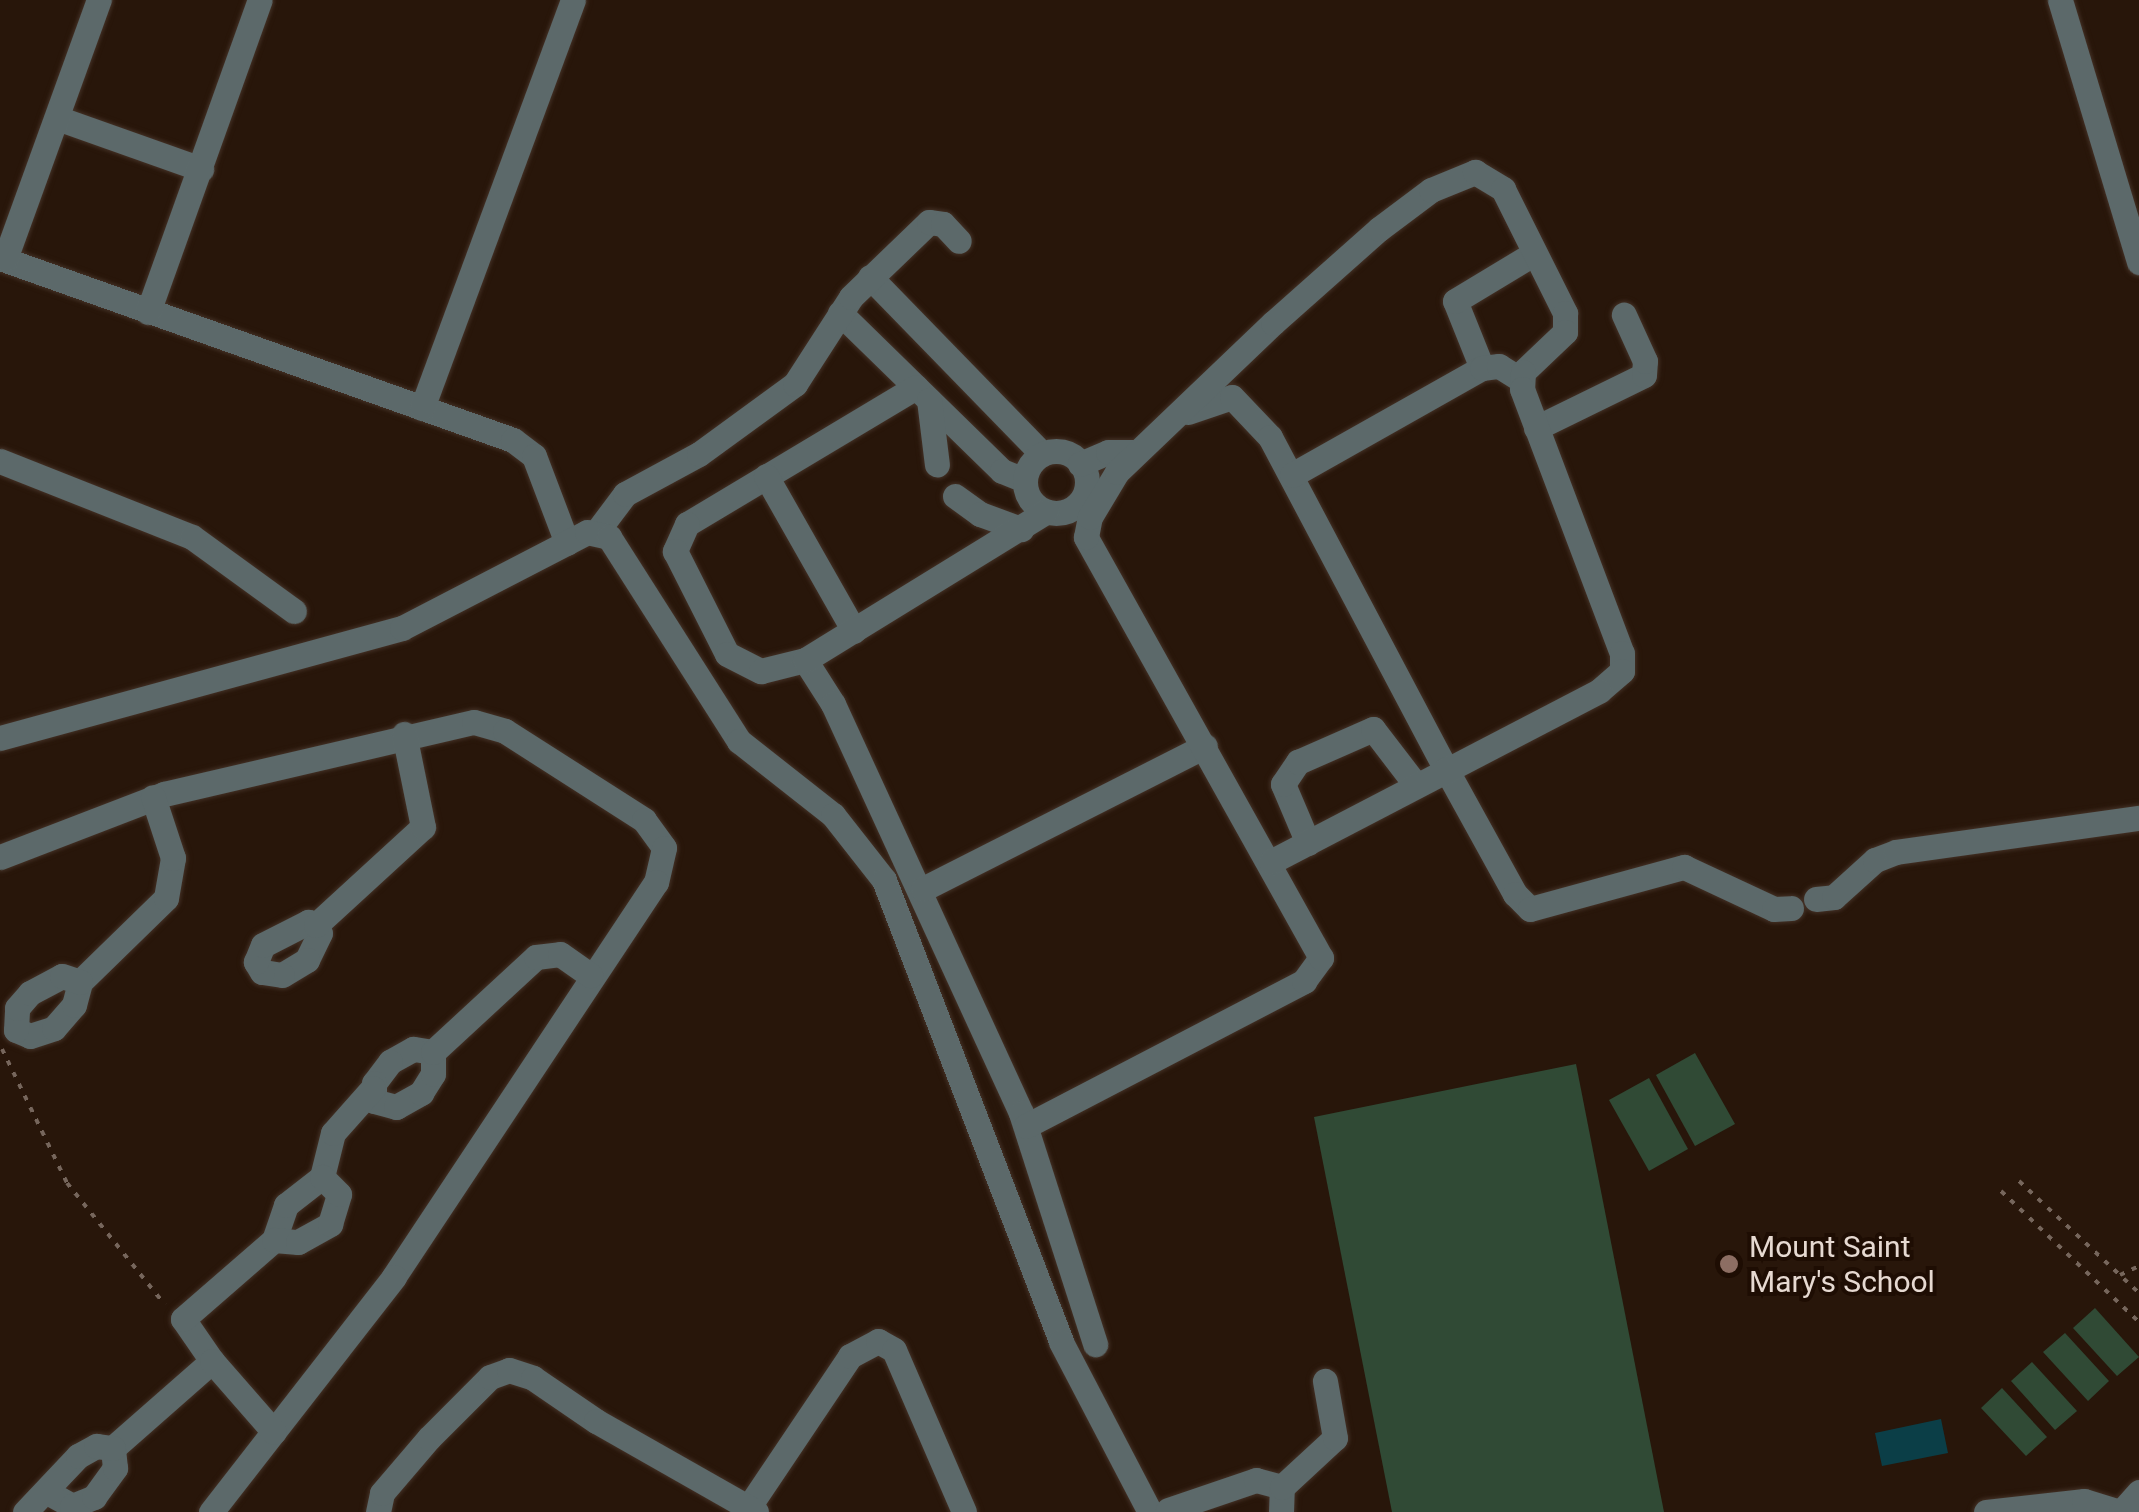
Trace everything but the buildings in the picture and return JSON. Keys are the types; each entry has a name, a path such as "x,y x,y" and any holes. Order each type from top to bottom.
{"street":[{"path":"98,0 2,259 526,447 568,543"},
{"path":"148,312 260,0"},
{"path":"422,408 573,0"},
{"path":"2060,0 2139,262"},
{"path":"57,118 201,169"},
{"path":"1089,481 1136,452 1379,229 1443,184 1475,172 1492,178 1512,203 1567,324 1560,340 1520,379"},
{"path":"0,738 402,628 598,530 624,494 699,454 795,384 840,313 870,277 929,222 942,224 959,241"},
{"path":"1482,368 1454,301 1533,254"},
{"path":"870,277 1042,454"},
{"path":"840,313 1002,471 1024,480 1068,517 1205,746 1321,958 1315,972 1026,1126"},
{"path":"1536,428 1644,375 1646,361 1624,315"},
{"path":"1270,862 1599,691 1622,671 1622,653 1520,379 1499,366 1482,368 1292,475"},
{"path":"923,394 766,476 686,524 675,551 727,654 761,671 805,660 1022,529 1068,517 1082,500 1108,452 1136,452"},
{"path":"923,394 937,465"},
{"path":"1174,418 1232,397 1245,404 1292,475 1446,770 1516,894 1530,909 1684,867 1774,910 1790,908"},
{"path":"1024,480 1042,454 1061,451 1089,481"},
{"path":"0,461 192,537 294,611"},
{"path":"766,476 854,631"},
{"path":"955,496 980,514 1022,529"},
{"path":"598,530 618,548 739,740 833,815 884,880 1061,1342 1159,1511 1256,1480 1281,1499 1332,1446 1324,1380"},
{"path":"805,660 855,745 924,890 1026,1126 1096,1344"},
{"path":"0,856 153,797 404,734 488,724 657,833 663,864 656,882 590,975 394,1277 211,1512"},
{"path":"1308,843 1283,784 1298,762 1373,729 1416,785"},
{"path":"316,925 424,827 404,734"},
{"path":"924,890 1205,746"},
{"path":"80,982 62,976 30,993 17,1008 8,1037 30,1036 54,1028 74,1005 80,982 170,889 174,858 153,797"},
{"path":"1816,899 1834,897 1875,860 1896,852 2139,818"},
{"path":"274,1432 180,1324 274,1240 286,1205 322,1177 333,1133 403,1053 433,1052 544,952 590,975"},
{"path":"373,1088 374,1100 384,1107 411,1100 430,1082 433,1052"},
{"path":"274,1240 298,1242 335,1218 339,1194 322,1177"},
{"path":"378,1512 382,1493 428,1438 490,1377 509,1370 533,1378 752,1510 850,1356 878,1342 894,1350 964,1512"},
{"path":"25,1512 49,1493 61,1472 86,1450 113,1448 212,1361"},
{"path":"49,1493 66,1505 94,1497 115,1468 113,1448"},
{"path":"1986,1512 2084,1502 2121,1512 2139,1492"}],"path":[{"path":"8,1037 67,1183 180,1324"},
{"path":"2018,1181 2139,1293"},
{"path":"2000,1192 2139,1322"},
{"path":"2120,1275 2139,1266"}],"green space":[{"path":"1695,1053 1735,1124 1695,1146 1656,1075"},
{"path":"1576,1064 1664,1512 1392,1512 1314,1117"},
{"path":"1649,1078 1688,1149 1649,1171 1609,1100"},
{"path":"2095,1308 2139,1357 2117,1376 2073,1328"},
{"path":"2065,1333 2109,1381 2088,1401 2043,1352"},
{"path":"2032,1362 2077,1411 2055,1430 2011,1381"},
{"path":"2002,1388 2047,1437 2026,1456 1981,1408"}],"water":[{"path":"1941,1419 1948,1453 1882,1466 1875,1433"}],"place":[{"name":"Mount Saint Mary's School","path":"1729,1264"}]}
